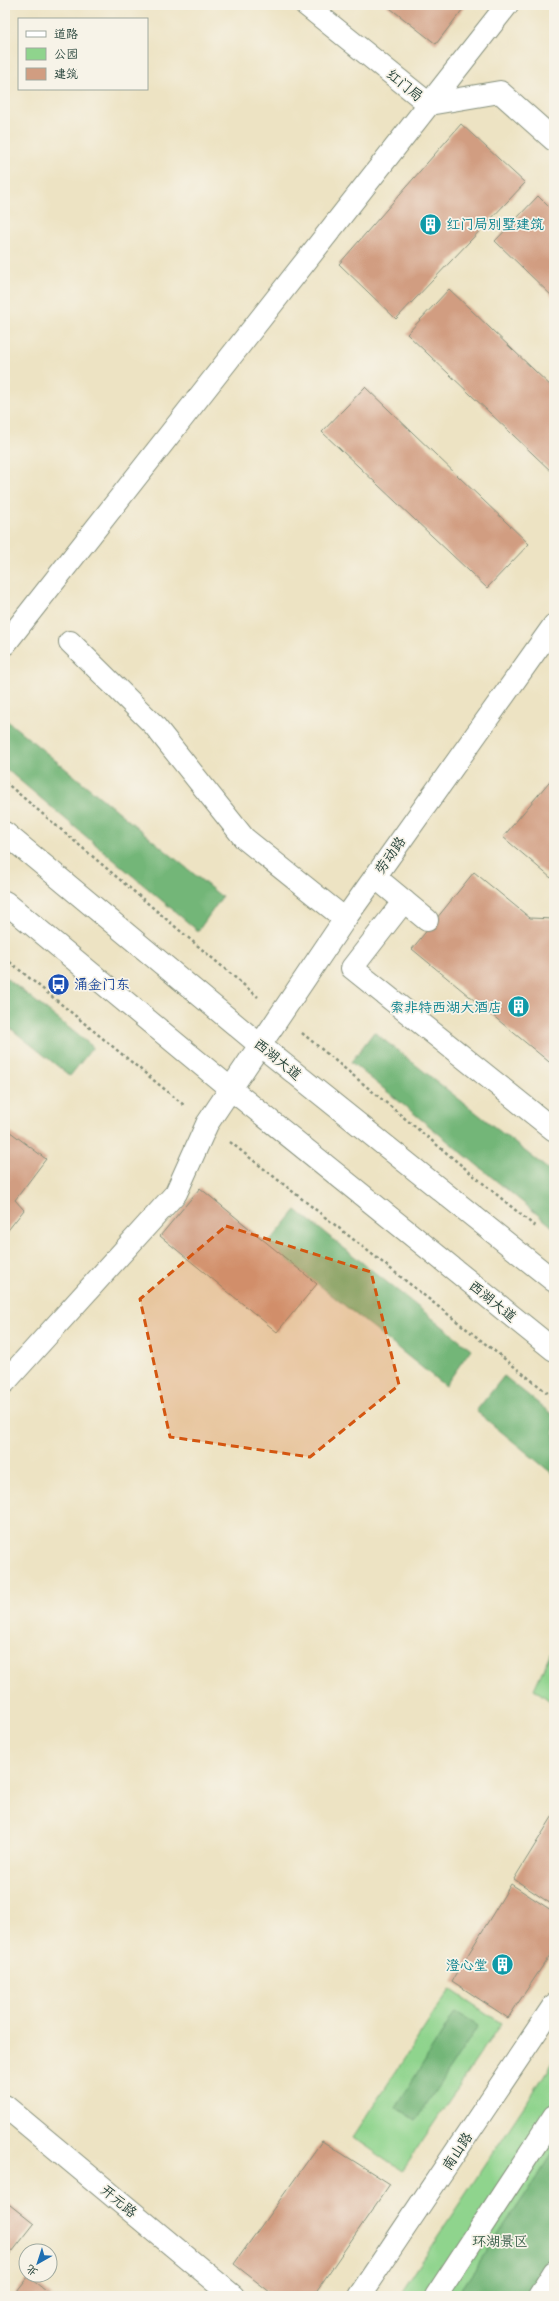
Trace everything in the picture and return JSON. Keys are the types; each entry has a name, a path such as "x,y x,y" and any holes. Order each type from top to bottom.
{"street":[{"name":"红门局","path":"306,5 429,104 500,92 554,140"},
{"path":"5,644 507,5"},
{"name":"劳动路","path":"5,1382 176,1193 207,1124 232,1090 345,919 554,625"},
{"path":"70,642 154,725 244,838 345,919"},
{"name":"西湖大道","path":"5,833 261,1046 554,1281"},
{"path":"375,877 427,920"},
{"path":"404,901 352,968 554,1130"},
{"name":"西湖大道","path":"5,902 232,1090 554,1350"},
{"name":"南山路","path":"360,2296 554,2005"},
{"name":"开元路","path":"5,2106 233,2296"},
{"path":"436,2296 554,2116"},
{"path":"539,2296 554,2272"}],"path":[{"path":"5,958 207,1124 554,1398"}],"highlighted area":[{"path":"226,1226 371,1272 399,1385 310,1457 170,1437 140,1299"}],"green space":[{"path":"5,719 222,897 198,931 5,768"},
{"path":"5,977 93,1047 70,1076 5,1024"},
{"path":"374,1032 554,1174 554,1228 351,1062"},
{"path":"296,1210 471,1349 445,1386 268,1244"},
{"path":"504,1376 554,1416 554,1475 476,1411"},
{"path":"554,1645 554,1704 534,1689"},
{"path":"450,1989 501,2023 402,2171 353,2137"},
{"path":"455,2012 478,2026 416,2120 396,2107"},
{"name":"环湖景区","path":"554,2059 554,2296 398,2296 538,2085"},
{"path":"554,2152 554,2296 457,2296"}],"building":[{"path":"386,5 466,5 436,44"},
{"name":"红门局别墅建筑","path":"461,124 525,183 396,319 339,264"},
{"path":"538,196 554,212 554,298 495,241"},
{"path":"449,289 554,389 554,474 407,334"},
{"path":"365,387 529,544 487,588 322,432"},
{"path":"554,776 554,874 551,878 503,837"},
{"name":"索非特西湖大酒店","path":"474,872 530,918 554,919 554,1066 412,949"},
{"path":"5,1128 46,1159 15,1200 24,1210 5,1234"},
{"path":"200,1188 317,1284 277,1332 160,1236"},
{"path":"554,1814 554,1906 514,1879"},
{"name":"澄心堂","path":"511,1884 554,1912 554,1949 508,2018 452,1981"},
{"path":"322,2141 390,2184 313,2296 275,2296 234,2264"},
{"path":"5,2201 34,2224 5,2261"},
{"path":"23,2283 36,2283 53,2296 13,2296"}],"place":[{"name":"红门局别墅建筑","path":"430,224"},
{"name":"涌金门东","path":"59,984"},
{"name":"索非特西湖大酒店","path":"518,1007"},
{"name":"澄心堂","path":"503,1965"}]}
